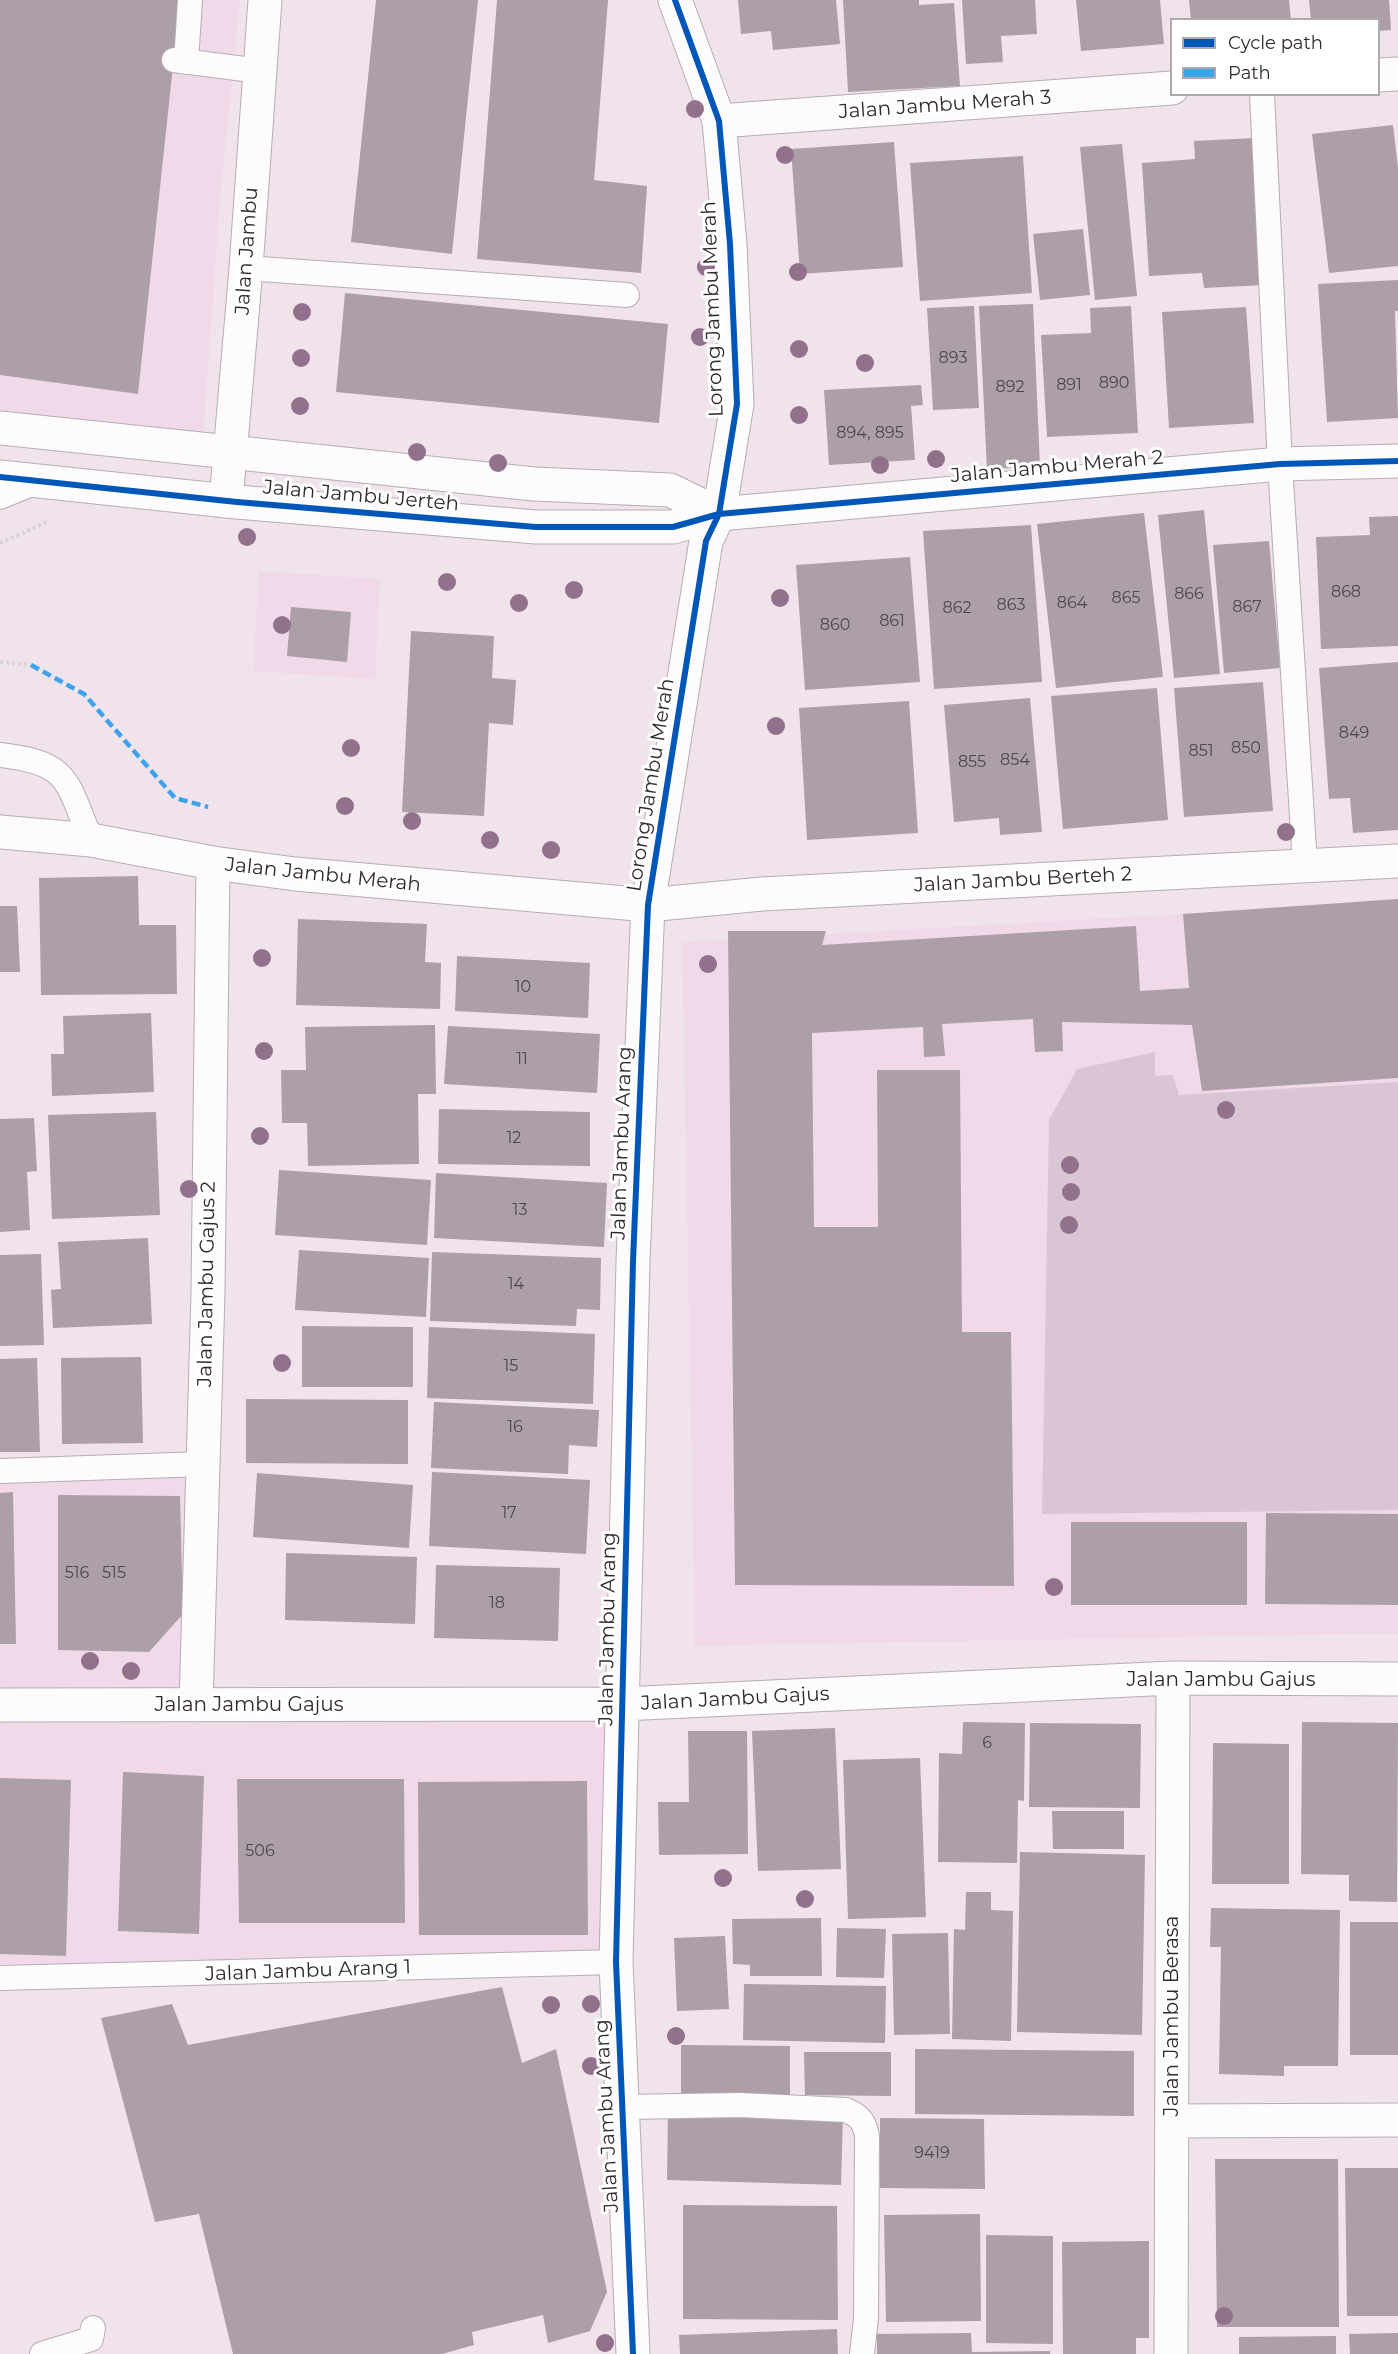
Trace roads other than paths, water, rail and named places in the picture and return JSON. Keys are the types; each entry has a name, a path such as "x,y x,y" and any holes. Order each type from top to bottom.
{"street":[{"name":"Jalan Jambu","path":"226,501 246,268 265,0"},
{"name":"Lorong Jambu Merah","path":"648,905 706,541 719,514 737,404 730,244 719,121 675,0"},
{"path":"1380,75 1398,74"},
{"name":"Jalan Jambu Merah 3","path":"719,121 1170,88"},
{"name":"Jalan Jambu Jerteh","path":"0,428 534,484 670,490 719,514"},
{"name":"Jalan Jambu Merah 2","path":"719,514 1280,464 1398,461"},
{"name":"Jalan Jambu Jerteh","path":"0,477 226,501 536,527 673,527 719,514"},
{"name":"Jalan Jambu Merah","path":"0,832 91,840 213,863 295,874 648,905"},
{"name":"Jalan Jambu Berteh 2","path":"648,905 762,894 1398,861"},
{"name":"Jalan Jambu Gajus 2","path":"196,1705 208,1293 213,863"},
{"name":"Jalan Jambu Arang","path":"633,2354 616,1962 633,1260 648,905"},
{"name":"Jalan Jambu Gajus","path":"0,1705 623,1704 1173,1678 1398,1679"},
{"name":"Jalan Jambu Berasa","path":"1171,2354 1173,1678"},
{"path":"1172,2121 1398,2120"}],"lane":[{"path":"190,0 180,61 260,71"},
{"path":"1262,96 1280,464 1305,865"},
{"path":"246,268 627,295"},
{"path":"0,497 39,482"},
{"path":"0,755 23,757 47,764 64,777 91,840"},
{"path":"0,1471 203,1464"},
{"name":"Jalan Jambu Arang 1","path":"0,1978 616,1962"},
{"path":"624,2107 739,2105 846,2110 857,2115 866,2125 867,2137 866,2318 862,2354"},
{"path":"42,2354 91,2339 93,2328"}]}
